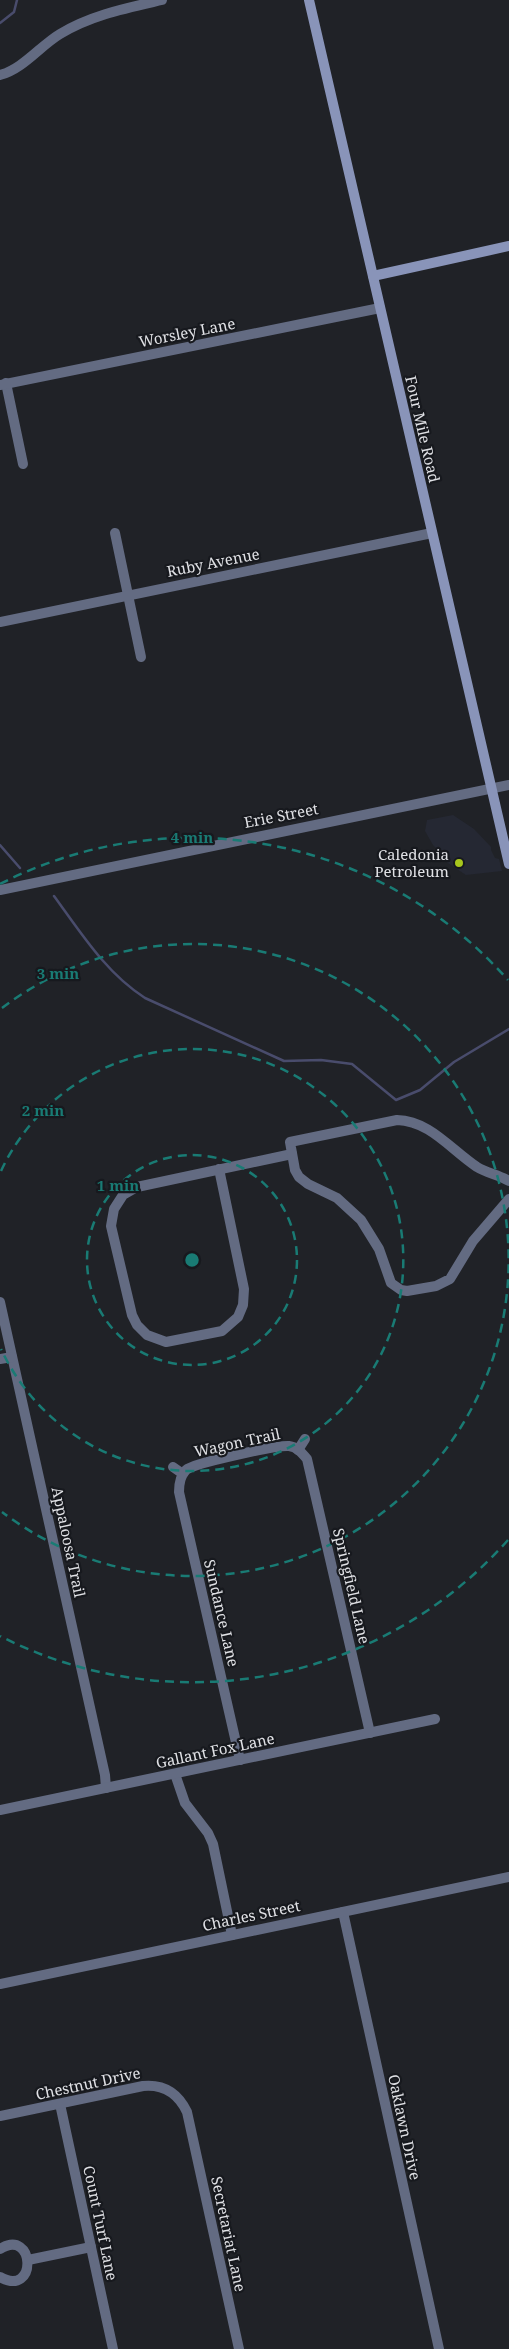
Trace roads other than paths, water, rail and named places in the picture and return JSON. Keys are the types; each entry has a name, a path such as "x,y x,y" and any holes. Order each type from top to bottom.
{"main road":[{"name":"Four Mile Road","path":"309,0 509,864"},
{"path":"373,276 509,246"}],"street":[{"path":"0,75 9,73 44,45 76,25 96,17 162,0"},
{"name":"Worsley Lane","path":"3,384 380,308"},
{"path":"3,384 23,464"},
{"path":"115,533 141,656"},
{"name":"Ruby Avenue","path":"0,622 432,533"},
{"name":"Erie Street","path":"0,890 509,785"},
{"path":"509,1181 477,1167 427,1128 408,1120 397,1120 290,1142 295,1170 300,1177 308,1184 337,1198 361,1220 379,1249 388,1277 395,1287 407,1291 444,1283 450,1278 473,1242 509,1199"},
{"path":"218,1169 244,1289 241,1312 233,1323 218,1333 174,1342 153,1339 137,1326 132,1315 111,1226 114,1209 123,1196 136,1187 218,1169 292,1154"},
{"name":"Appaloosa Trail","path":"0,1302 105,1775 106,1788"},
{"path":"0,1359 12,1357"},
{"path":"298,1450 305,1439"},
{"name":"Wagon Trail","path":"183,1474 198,1464 272,1448 289,1446 298,1450"},
{"name":"Springfield Lane","path":"298,1450 309,1464 370,1733"},
{"path":"173,1467 183,1474"},
{"name":"Sundance Lane","path":"183,1474 179,1485 179,1492 240,1760"},
{"name":"Gallant Fox Lane","path":"0,1810 435,1719"},
{"path":"175,1774 184,1803 208,1833 214,1844 232,1935"},
{"name":"Charles Street","path":"0,1984 509,1877"},
{"name":"Oaklawn Drive","path":"343,1912 439,2349"},
{"name":"Chestnut Drive","path":"0,2116 143,2086 160,2086 177,2095 183,2103 190,2124"},
{"name":"Count Turf Lane","path":"60,2104 114,2349"},
{"name":"Secretariat Lane","path":"190,2124 239,2349"},
{"path":"0,2249 8,2245 18,2247 27,2254 28,2260 26,2272 22,2277 11,2281 0,2277"},
{"path":"28,2260 91,2247"}],"waterway":[{"path":"0,23 14,12 17,0"},
{"path":"0,845 20,868"},
{"path":"54,896 84,938 106,964 118,977 145,998 284,1061 321,1060 352,1064 396,1100 420,1090 454,1062 509,1029"}],"place":[{"name":"Caledonia Petroleum","path":"459,863"}]}
